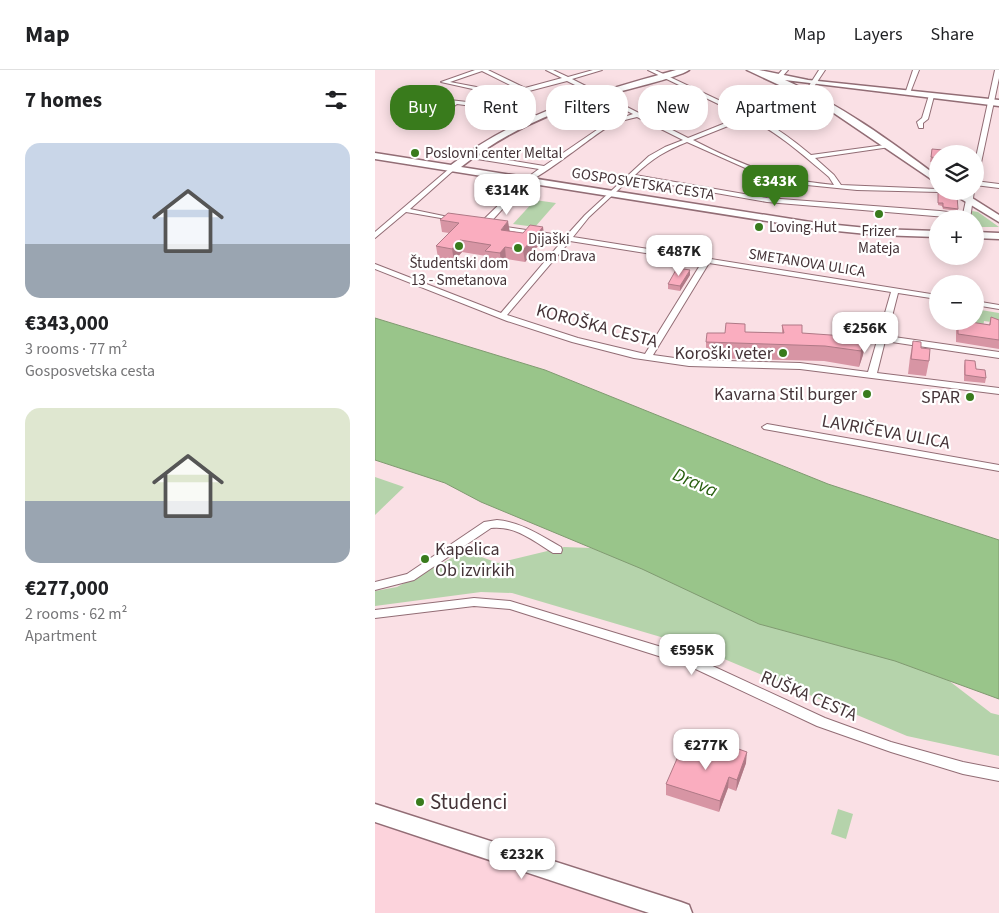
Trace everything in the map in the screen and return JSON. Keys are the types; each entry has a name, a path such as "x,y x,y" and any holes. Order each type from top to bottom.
{"street":[{"path":"465,87 444,82 480,70"},
{"path":"484,70 515,85"},
{"path":"549,70 581,85"},
{"path":"536,87 599,70"},
{"path":"651,70 718,101"},
{"path":"628,86 685,70"},
{"path":"751,70 789,85"},
{"path":"813,83 822,70"},
{"path":"907,93 916,70"},
{"path":"984,145 995,103 998,70"},
{"path":"761,73 782,74 813,83 995,103"},
{"path":"921,127 920,122 925,119 931,96"},
{"path":"455,102 465,103"},
{"path":"834,108 851,118 929,174"},
{"path":"628,110 687,140 768,175 799,182 838,186 929,191"},
{"path":"526,181 609,124 636,115"},
{"path":"502,316 568,238 630,176 651,158 687,140 718,128"},
{"path":"375,236 453,169 491,139 508,130"},
{"path":"774,130 832,176 838,186"},
{"path":"811,158 891,146"},
{"name":"GOSPOSVETSKA CESTA","path":"375,156 817,226 877,232 929,234"},
{"name":"GOSPOSVETSKA CESTA","path":"477,157 546,168"},
{"path":"630,176 767,200 929,212"},
{"path":"984,184 999,186"},
{"path":"484,224 514,193"},
{"path":"976,200 999,219"},
{"path":"405,210 467,222"},
{"name":"SMETANOVA ULICA","path":"475,223 929,296"},
{"path":"984,236 999,236"},
{"path":"649,357 706,261"},
{"name":"KOROŠKA CESTA","path":"375,266 502,316 606,348 649,357 697,363 801,366 999,391"},
{"path":"873,375 895,291"},
{"path":"984,304 999,307"},
{"path":"882,338 999,355"},
{"name":"LAVRIČEVA ULICA","path":"767,427 999,468"},
{"path":"375,586 410,577 484,527 495,523 517,528 557,550"},
{"name":"RUŠKA CESTA","path":"375,614 474,602 511,605 691,661 813,719 891,747 963,768 999,775"},
{"path":"375,813 681,913"}],"shaded area":[{"path":"535,200 556,203 535,227 513,224"},
{"path":"984,216 999,227 984,227"},
{"path":"984,310 999,313 999,323 984,321"},
{"path":"375,477 404,487 375,515"},
{"path":"564,547 591,548 948,680 991,713 999,715 999,756 907,736 698,648 512,593 481,592 375,606 375,591 397,587 465,551 498,563"},
{"path":"838,809 853,814 846,839 831,834"},
{"path":"375,820 643,913 375,913"}],"water":[{"name":"Drava","path":"375,318 545,370 828,484 999,540 999,699 895,661 759,624 642,569 481,502 445,483 375,460"}],"building":[{"path":"938,200 957,200 958,209 943,207 943,203 938,203"},
{"path":"448,213 508,221 501,230 523,233 530,225 543,227 523,250 505,247 500,253 485,251 491,245 460,240 452,249 436,246 459,223 440,220"},
{"path":"677,268 690,270 680,286 668,284"},
{"path":"991,317 999,320 999,340 958,334 958,330 984,330 984,324 990,325"},
{"path":"726,323 745,324 745,332 784,333 782,325 802,325 802,333 845,336 848,329 863,331 861,339 865,340 861,351 825,346 706,342 707,333 725,333"},
{"path":"913,341 921,342 921,348 930,349 929,361 911,359"},
{"path":"965,360 975,361 976,369 985,370 986,378 965,375"},
{"path":"683,745 726,758 730,746 747,752 737,780 729,777 720,801 666,784"}],"place":[{"name":"Poslovni center Meltal","path":"415,153"},
{"name":"Frizer Mateja","path":"879,214"},
{"name":"Loving Hut","path":"759,227"},
{"name":"Študentski dom 13 - Smetanova","path":"459,246"},
{"name":"Dijaški dom Drava","path":"518,248"},
{"name":"Koroški veter","path":"783,353"},
{"name":"Kavarna Stil burger","path":"867,394"},
{"name":"SPAR","path":"970,397"},
{"name":"Kapelica Ob izvirkih","path":"425,559"},
{"name":"Studenci","path":"420,802"}]}
